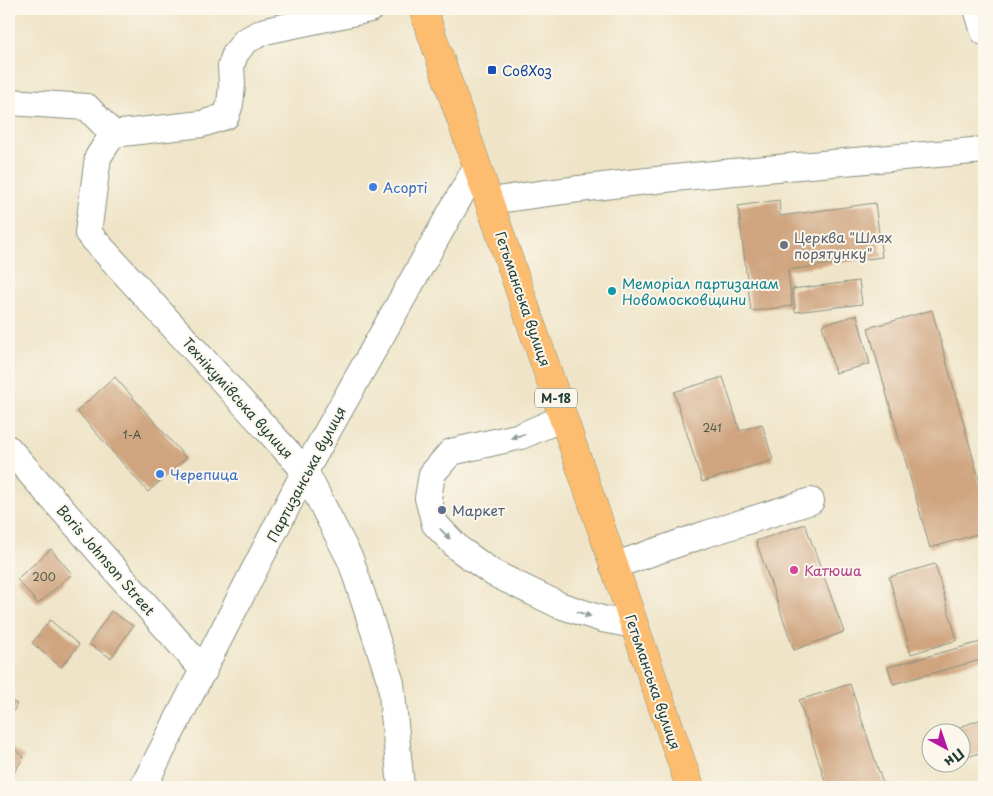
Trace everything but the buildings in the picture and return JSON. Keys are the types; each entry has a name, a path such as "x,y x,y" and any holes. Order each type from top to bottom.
{"highway":[{"name":"Гетьманська вулиця","path":"423,9 690,787"}],"street":[{"path":"9,102 87,107 112,134 202,124 226,116 230,104 232,85 231,66 235,54 245,40 265,31 370,9"},
{"path":"977,9 984,32"},
{"name":"Технікумівська вулиця","path":"112,134 98,157 88,233 305,471 351,561 391,683 401,787"},
{"path":"490,202 703,175 984,150"},
{"name":"Партизанська вулиця","path":"143,787 305,471 477,166"},
{"path":"563,418 521,436 451,452 432,474 428,498 435,524 459,549 493,573 559,605 602,620 634,626"},
{"name":"Boris Johnson Street","path":"9,449 204,670"},
{"path":"614,566 706,534 811,501"}],"place":[{"name":"СовХоз","path":"492,70"},
{"name":"Асорті","path":"373,187"},
{"name":"Церква \"Шлях порятунку\"","path":"784,245"},
{"name":"Меморіал партизанам Новомосковщини","path":"612,291"},
{"name":"Черепица","path":"160,474"},
{"name":"Маркет","path":"442,510"},
{"name":"Катюша","path":"794,570"}]}
